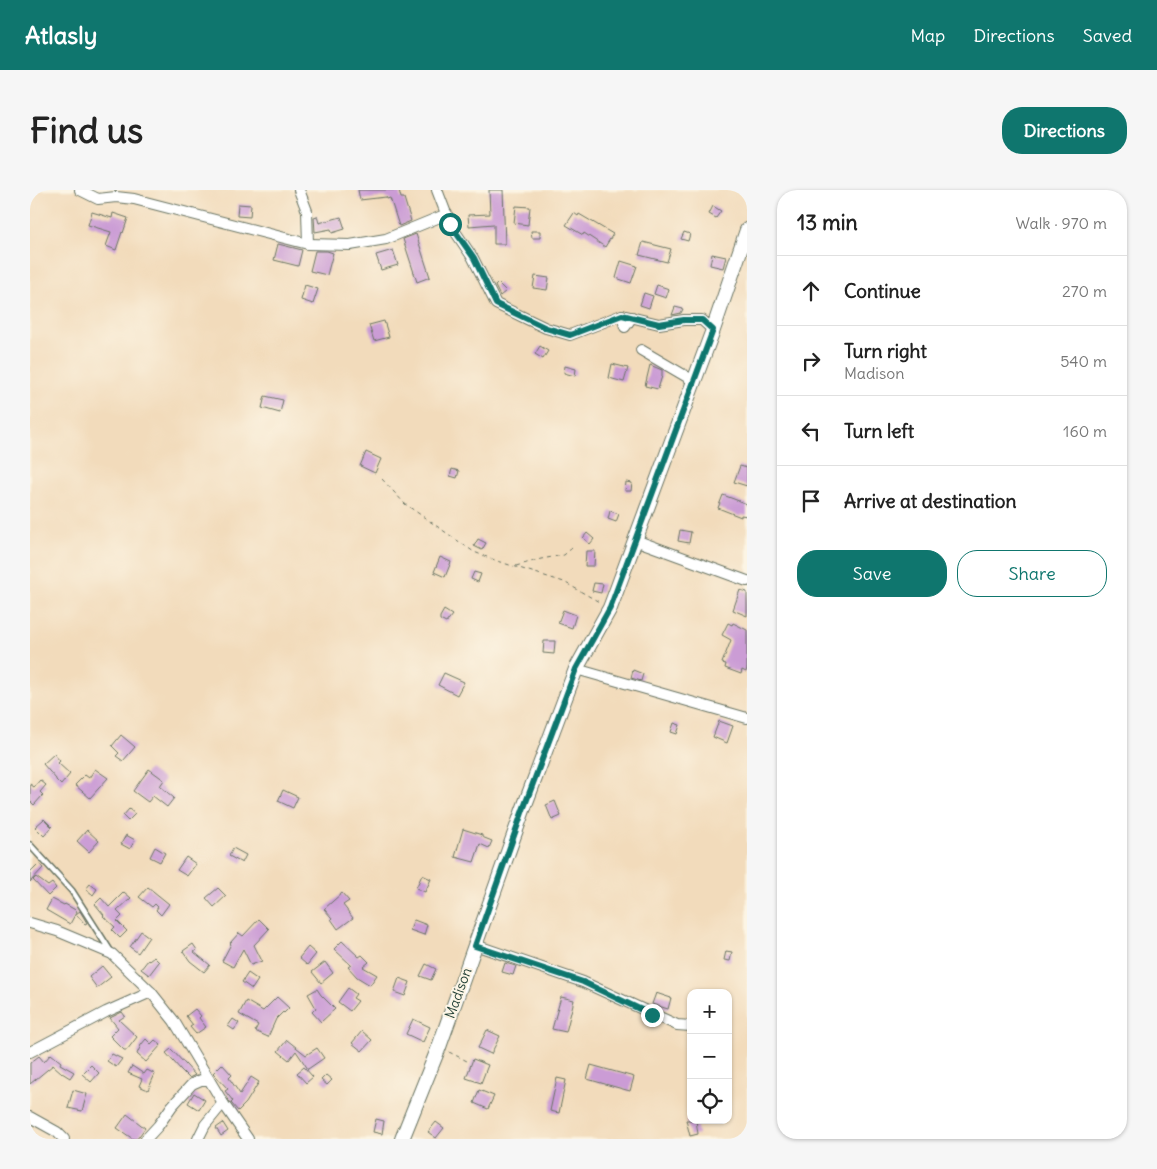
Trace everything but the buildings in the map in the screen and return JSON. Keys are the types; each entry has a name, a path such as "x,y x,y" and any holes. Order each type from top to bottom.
{"street":[{"path":"80,190 98,199 116,197 134,199 308,244 350,245 386,239 447,214"},
{"path":"299,190 308,211 308,244"},
{"path":"437,190 450,224 474,258 496,304 546,328 570,335 627,316 659,324 684,320 702,320 713,330"},
{"name":"Madison","path":"402,1139 438,1047 576,669 610,608 713,330 747,230"},
{"path":"642,350 694,381"},
{"path":"635,540 747,581"},
{"path":"576,669 747,718"},
{"path":"30,923 57,931 112,954 151,992 174,1021 223,1103 248,1139"},
{"path":"475,946 583,982 677,1026 687,1026"},
{"path":"30,1052 98,1016 151,992"},
{"path":"146,1139 192,1084 201,1080 209,1080"},
{"path":"198,1139 205,1125 223,1103"},
{"path":"30,1117 57,1132 64,1139"}],"lane":[{"path":"30,845 72,891 112,954"}],"path":[{"path":"382,479 406,504 474,552 564,582 610,608"},
{"path":"516,567 541,559 564,555 572,548"},
{"path":"438,1047 469,1062"}],"route":[{"path":"450,224 474,258 496,304 546,328 570,335 622,315 659,324 684,320 702,320 713,330 610,608 576,669 475,946 583,982 652,1015"}]}
